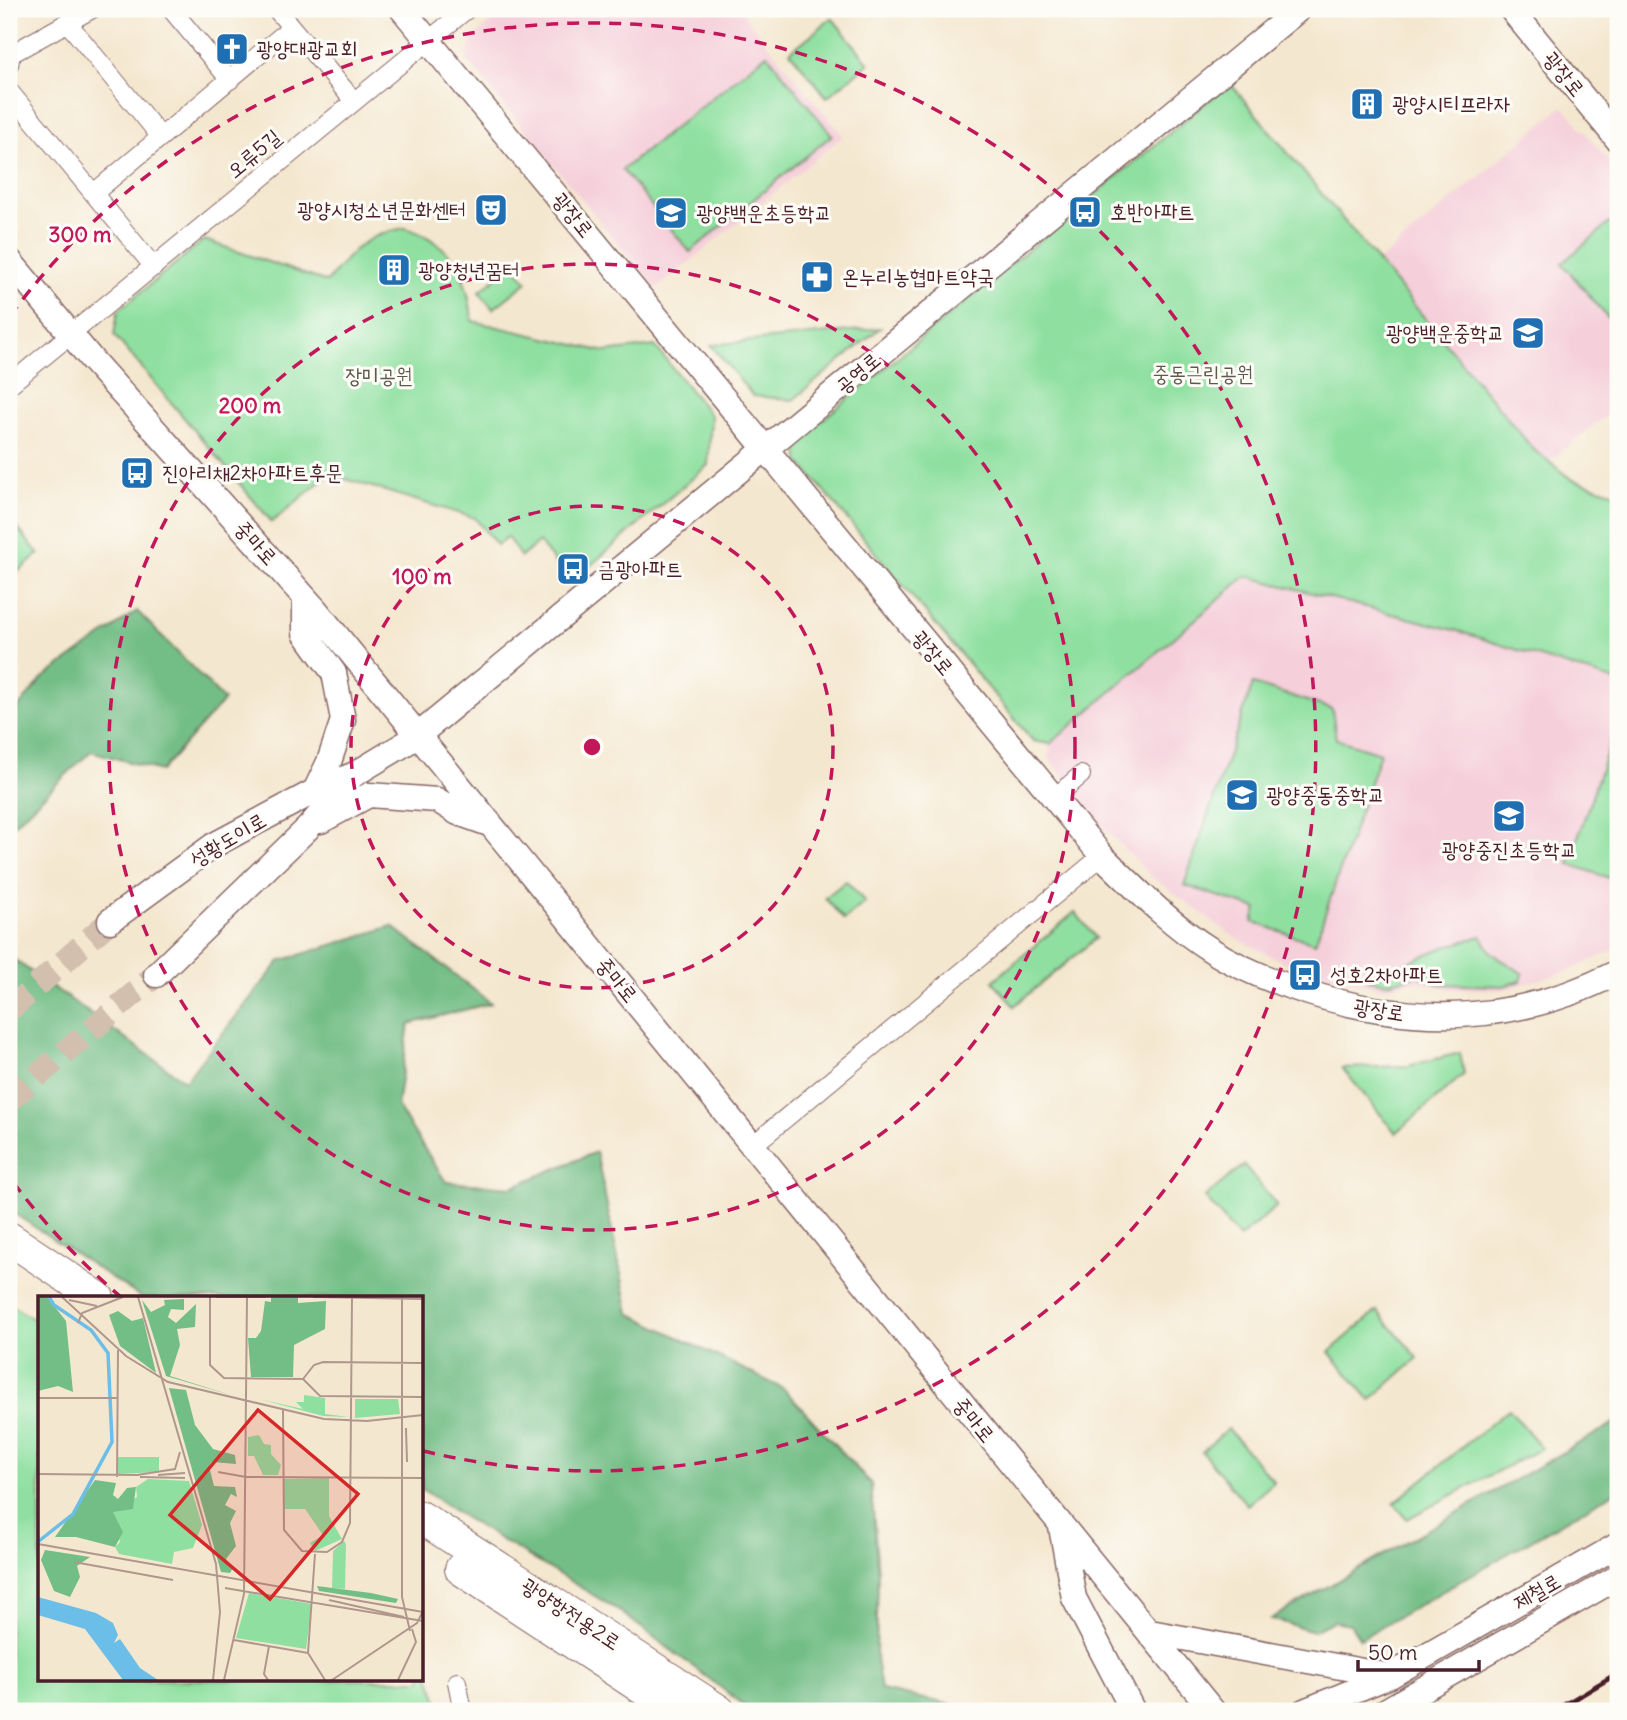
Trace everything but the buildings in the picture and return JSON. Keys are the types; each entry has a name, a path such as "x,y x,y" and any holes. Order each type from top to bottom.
{"highway":[{"path":"9,1238 95,1296"},
{"path":"9,1264 57,1296"},
{"name":"광양항전용2로","path":"424,1519 719,1711"},
{"name":"광양항전용2로","path":"424,1544 677,1711"}],"street":[{"path":"9,65 11,54 92,9"},
{"path":"171,9 230,80"},
{"path":"276,9 354,102"},
{"name":"광장로","path":"402,9 1102,856 1141,895 1210,950 1281,984 1382,1013 1432,1017 1479,1014 1546,1002 1618,972"},
{"name":"오류5길","path":"9,385 467,9"},
{"name":"공영로","path":"416,737 1299,9"},
{"name":"광장로","path":"1511,9 1618,140"},
{"path":"66,22 161,137"},
{"path":"94,193 291,28"},
{"path":"9,91 154,267"},
{"name":"중마로","path":"9,260 71,335 305,599 1213,1711"},
{"path":"305,599 305,633 334,673 343,720 314,791"},
{"name":"성황도이로","path":"110,921 214,845 314,791 355,774 416,737"},
{"name":"성황도이로","path":"156,975 308,828 355,774"},
{"path":"1054,798 1081,775"},
{"path":"308,828 369,795 437,800 457,813 490,824"},
{"path":"751,1146 1102,856"},
{"path":"1061,1526 1074,1598 1133,1711"},
{"name":"제철로","path":"1304,1711 1390,1676 1618,1545"},
{"name":"제철로","path":"1385,1711 1404,1705 1618,1577"},
{"path":"1150,1632 1390,1676"},
{"path":"457,1682 463,1711"}],"shaded area":[{"name":"광양백운초등학교","path":"508,9 739,9 843,136 656,289 467,60 471,39"},
{"name":"광양백운중학교","path":"1563,106 1618,172 1618,406 1549,461 1533,449 1379,261"},
{"path":"1246,576 1458,631 1618,683 1618,948 1569,971 1502,990 1451,989 1414,981 1380,988 1285,963 1234,937 1152,877 1108,832 1049,759 1050,744"}],"green space":[{"path":"832,18 869,63 827,97 790,52"},
{"path":"767,54 832,135 690,252 622,170"},
{"name":"중동근린공원","path":"1230,83 1533,449 1571,479 1618,494 1618,682 1458,631 1246,576 1050,744 1033,741 799,461 798,440"},
{"path":"1618,216 1618,330 1562,263"},
{"name":"장미공원","path":"405,228 435,242 455,262 466,289 472,321 606,352 655,346 711,416 708,465 571,582 539,542 521,557 507,537 497,545 475,518 329,474 272,522 114,335 118,311 204,240 327,282 344,261 368,240"},
{"path":"513,264 527,282 493,309 479,292"},
{"path":"880,328 793,400 753,396 711,345"},
{"path":"9,518 39,554 9,579"},
{"path":"137,611 224,700 161,771 91,751 9,829 9,718 43,678"},
{"path":"1253,684 1332,709 1336,739 1380,753 1315,943 1253,922 1257,909 1184,885"},
{"path":"1618,719 1618,881 1569,864"},
{"path":"846,881 865,902 844,920 825,898"},
{"path":"1075,912 1096,938 1014,1006 993,981"},
{"path":"392,926 491,1003 409,1024 397,1106 446,1182 512,1187 596,1152 629,1313 784,1389 871,1484 878,1574 876,1659 881,1690 981,1711 752,1711 618,1610 424,1490 424,1296 139,1296 9,1210 9,956 185,1081 280,961"},
{"path":"1481,936 1491,952 1523,974 1521,981 1503,986 1438,984 1417,975 1388,983 1368,980 1442,948"},
{"path":"1460,1053 1464,1074 1396,1133 1342,1068 1408,1066"},
{"path":"1244,1165 1277,1206 1239,1238 1205,1197"},
{"path":"9,1304 38,1322 38,1682 424,1682 424,1658 441,1711 9,1711"},
{"path":"1377,1311 1418,1358 1370,1400 1329,1352"},
{"path":"1509,1409 1542,1448 1407,1519 1394,1503"},
{"path":"1618,1421 1618,1490 1360,1639 1350,1624 1333,1621 1314,1631 1271,1619"},
{"path":"1228,1429 1274,1482 1247,1505 1202,1452"}],"tunnel":[{"path":"9,1010 110,921"},
{"path":"9,1100 156,975"}],"railway":[{"path":"1554,1711 1618,1673"}],"place":[{"name":"광양대광교회","path":"232,49"},
{"name":"광양시티프라자","path":"1367,104"},
{"name":"광양시청소년문화센터","path":"491,210"},
{"name":"호반아파트","path":"1085,212"},
{"name":"광양백운초등학교","path":"671,213"},
{"name":"광양청년꿈터","path":"394,270"},
{"name":"온누리농협마트약국","path":"817,277"},
{"name":"광양백운중학교","path":"1528,333"},
{"name":"진아리채2차아파트후문","path":"137,473"},
{"name":"금광아파트","path":"573,569"},
{"name":"광양중동중학교","path":"1242,795"},
{"name":"광양중진초등학교","path":"1509,816"},
{"name":"성호2차아파트","path":"1305,975"}]}
